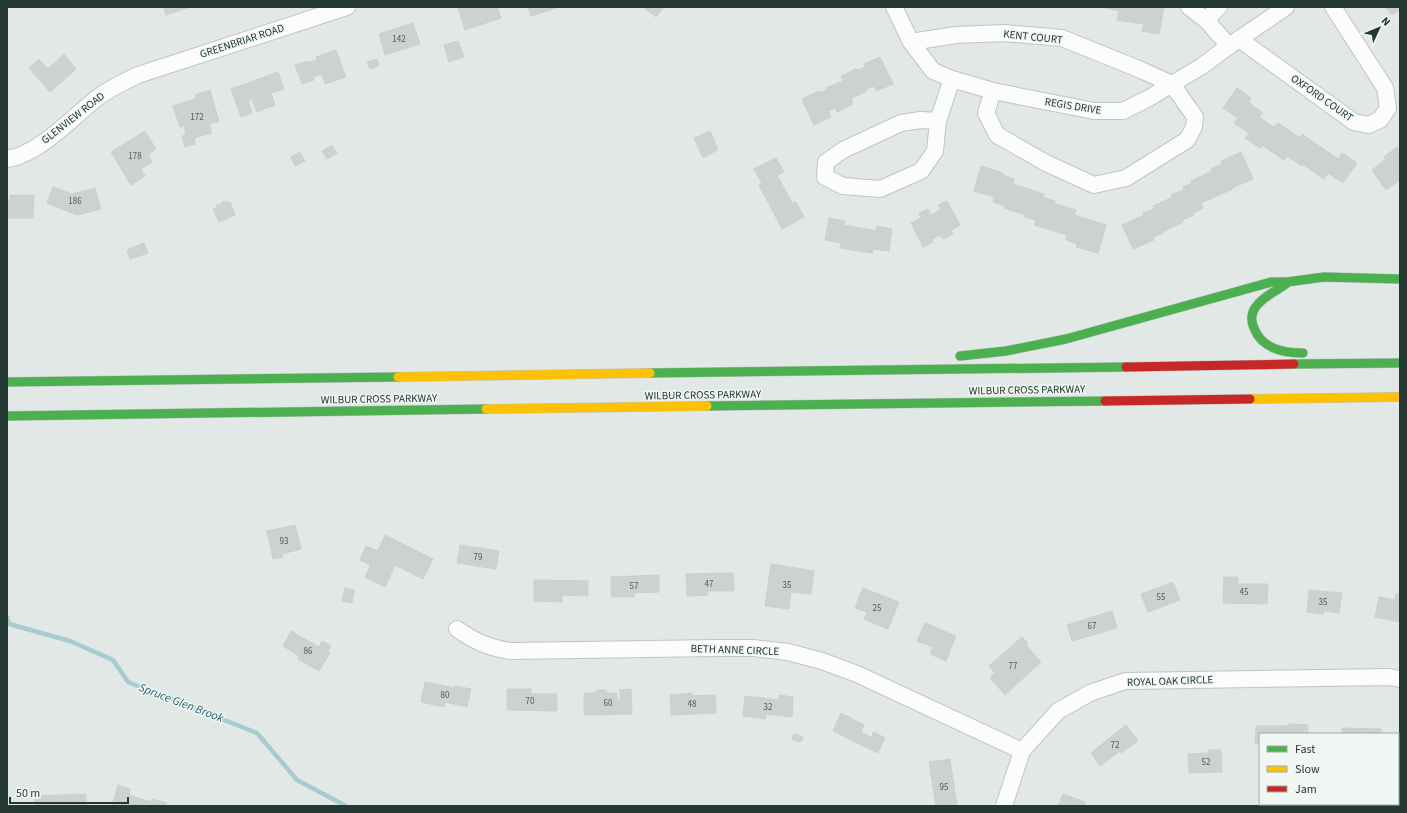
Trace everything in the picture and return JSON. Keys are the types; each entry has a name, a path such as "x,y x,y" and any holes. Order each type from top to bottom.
{"highway":[{"path":"949,356 980,354 1036,346 1094,332 1266,283 1324,277 1400,279"},
{"path":"1287,282 1258,304 1253,313 1253,326 1259,338 1270,348 1282,352 1312,353"},
{"path":"1332,355 1359,364"},
{"path":"854,370 893,360"},
{"name":"WILBUR CROSS PARKWAY","path":"7,382 1400,363"},
{"name":"WILBUR CROSS PARKWAY","path":"7,416 1400,397"}],"street":[{"name":"GREENBRIAR ROAD","path":"138,75 347,7"},
{"name":"REGIS DRIVE","path":"894,7 911,42 934,71 952,79 993,91 1094,111 1122,111 1149,98 1202,66 1234,42 1286,7"},
{"name":"OXFORD COURT","path":"1189,7 1234,42 1354,122 1368,126 1380,120 1388,108 1385,88 1333,7"},
{"path":"1206,20 1219,7"},
{"name":"KENT COURT","path":"911,42 956,35 1004,33 1062,38 1172,84"},
{"name":"GLENVIEW ROAD","path":"7,160 27,152 43,142 116,85 138,75"},
{"path":"938,121 921,120 901,123 843,150 826,162 825,177 844,186 880,189 921,171 935,151 938,121 952,79"},
{"path":"993,91 986,113 997,135 1046,162 1094,185 1126,178 1187,140 1194,127 1195,116 1172,84"},
{"name":"BETH ANNE CIRCLE","path":"457,629 474,640 491,648 510,652 754,648 788,652 822,661 857,674 1022,750"},
{"name":"ROYAL OAK CIRCLE","path":"1004,806 1022,750 1058,712 1090,693 1125,681 1389,677 1400,679"}],"building":[{"path":"164,7 190,7 166,15"},
{"path":"497,7 501,18 465,30 458,8"},
{"path":"528,7 559,7 531,16"},
{"path":"643,7 664,7 656,17"},
{"path":"1101,7 1164,7 1159,34 1142,31 1144,24 1117,20 1119,11"},
{"path":"1385,7 1400,7 1400,9 1392,15"},
{"path":"413,23 420,44 385,55 379,34"},
{"path":"458,41 464,57 449,62 444,45"},
{"path":"336,50 346,77 325,84 322,74 313,77 314,80 302,84 295,65 317,60 316,57"},
{"path":"64,54 76,69 50,92 29,68 39,59 48,69"},
{"path":"880,57 893,84 876,91 874,86 866,89 867,91 851,98 853,104 837,112 835,108 828,111 831,117 814,125 802,99 819,91 819,93 827,90 826,88 843,81 841,76 855,69 858,70 865,67 864,64"},
{"path":"377,59 379,66 370,69 367,62"},
{"path":"278,72 284,89 271,93 275,105 257,112 252,99 248,101 252,113 241,117 231,89"},
{"path":"1237,88 1251,98 1248,102 1263,113 1259,117 1274,127 1278,123 1300,138 1302,134 1338,159 1342,153 1357,163 1343,183 1328,173 1324,179 1303,164 1302,166 1287,156 1284,160 1262,145 1260,148 1245,138 1249,133 1234,123 1238,118 1223,108"},
{"path":"210,90 219,121 209,124 212,133 194,138 195,144 185,147 182,136 186,135 184,126 180,127 173,106 196,99 195,95"},
{"path":"145,131 156,149 148,155 152,162 141,169 145,176 131,185 111,152"},
{"path":"710,131 718,150 704,157 702,156 694,138"},
{"path":"332,145 337,153 327,159 322,151"},
{"path":"1397,147 1400,151 1400,175 1398,177 1400,180 1386,190 1372,170 1386,159 1384,157"},
{"path":"300,152 305,161 295,166 291,157"},
{"path":"1241,152 1253,179 1201,203 1203,208 1193,213 1194,215 1182,220 1183,222 1153,237 1154,240 1133,249 1122,225 1144,215 1143,213 1154,209 1153,206 1173,197 1171,195 1184,190 1183,187 1192,183 1191,181 1212,171 1211,169 1222,164 1221,161"},
{"path":"776,158 784,172 777,175 792,203 796,202 804,217 782,229 759,185 762,183 754,169"},
{"path":"981,166 1003,173 1003,175 1014,179 1013,184 1044,194 1043,197 1055,201 1055,204 1076,210 1074,215 1106,225 1098,253 1076,247 1077,244 1066,240 1067,235 1034,225 1036,220 1004,208 1005,205 993,202 995,197 974,191"},
{"path":"53,187 72,194 95,188 101,209 77,215 47,203"},
{"path":"10,195 34,195 33,218 7,218 7,200 10,200"},
{"path":"947,201 960,225 951,230 953,234 943,239 940,235 932,239 933,242 923,247 911,223 921,218 919,213 928,209 931,215 941,210 938,205"},
{"path":"222,202 230,202 235,215 219,222 213,209 217,207 217,204 220,206"},
{"path":"829,218 845,221 844,225 876,231 877,226 892,229 889,251 873,249 872,253 840,248 841,243 825,240"},
{"path":"144,243 148,253 130,259 127,250"},
{"path":"295,525 301,549 282,554 283,557 273,559 267,531"},
{"path":"385,535 433,559 423,579 395,565 385,587 365,577 371,565 360,560 366,546 378,551"},
{"path":"460,545 499,551 496,569 457,563"},
{"path":"771,564 814,571 811,594 791,592 789,609 765,606"},
{"path":"733,573 734,591 708,591 708,595 687,596 686,574"},
{"path":"659,575 659,592 634,593 634,597 611,597 611,577"},
{"path":"1224,577 1238,577 1238,584 1268,584 1267,604 1223,603"},
{"path":"534,580 588,581 588,596 562,595 562,602 534,601"},
{"path":"1173,582 1180,600 1148,612 1141,594"},
{"path":"345,588 354,590 352,603 342,601"},
{"path":"863,588 899,602 888,629 864,619 867,612 855,608"},
{"path":"1309,590 1342,593 1339,613 1324,611 1323,614 1307,612"},
{"path":"1396,594 1400,594 1400,622 1375,617 1379,597 1395,600"},
{"path":"1112,611 1117,628 1072,641 1067,625"},
{"path":"925,623 956,636 946,661 930,654 933,647 917,641"},
{"path":"291,631 319,647 322,641 331,646 327,652 330,653 319,671 298,659 299,656 283,646"},
{"path":"1022,637 1028,644 1026,645 1041,662 1005,695 990,678 995,673 989,666"},
{"path":"425,682 455,688 455,686 471,689 467,707 445,702 444,707 421,702"},
{"path":"507,689 531,689 531,694 555,694 557,695 557,711 507,710"},
{"path":"631,689 632,714 584,715 584,693 597,693 597,690 606,690 606,693 617,693 617,700 620,700 620,690"},
{"path":"692,693 692,696 715,695 716,713 671,715 670,695"},
{"path":"779,695 793,697 792,717 766,714 766,719 743,716 745,696 779,700"},
{"path":"841,713 864,725 861,732 871,737 874,732 885,738 878,753 833,731"},
{"path":"1288,724 1308,725 1308,733 1259,733 1259,744 1255,744 1256,726 1288,726"},
{"path":"1126,725 1138,741 1121,753 1120,751 1100,766 1091,753"},
{"path":"1342,728 1381,729 1381,733 1342,733"},
{"path":"794,734 803,737 801,742 792,739"},
{"path":"1209,750 1221,750 1222,772 1189,773 1188,754 1209,753"},
{"path":"950,759 957,806 936,806 929,762"},
{"path":"118,785 130,789 129,795 151,802 152,799 167,803 166,806 112,806"},
{"path":"86,794 86,806 35,806 35,796"},
{"path":"1063,794 1085,802 1084,806 1058,806"}],"waterway":[{"name":"Spruce Glen Brook","path":"7,617 9,624 70,641 113,660 128,682 257,733 297,780 346,806"}],"traffic: fast":[{"path":"960,356 1006,351 1066,339 1271,282 1287,282 1324,277 1400,279"},
{"path":"1287,283 1258,304 1253,313 1252,323 1262,341 1268,345 1281,351 1303,353"},
{"path":"1294,364 1400,363"},
{"path":"650,373 1126,367"},
{"path":"7,382 398,377"},
{"path":"707,406 1105,401"},
{"path":"7,416 486,409"}],"traffic: slow":[{"path":"398,377 650,373"},
{"path":"1250,399 1400,397"},
{"path":"486,409 707,406"}],"traffic: jam":[{"path":"1126,367 1294,364"},
{"path":"1105,401 1250,399"}]}
